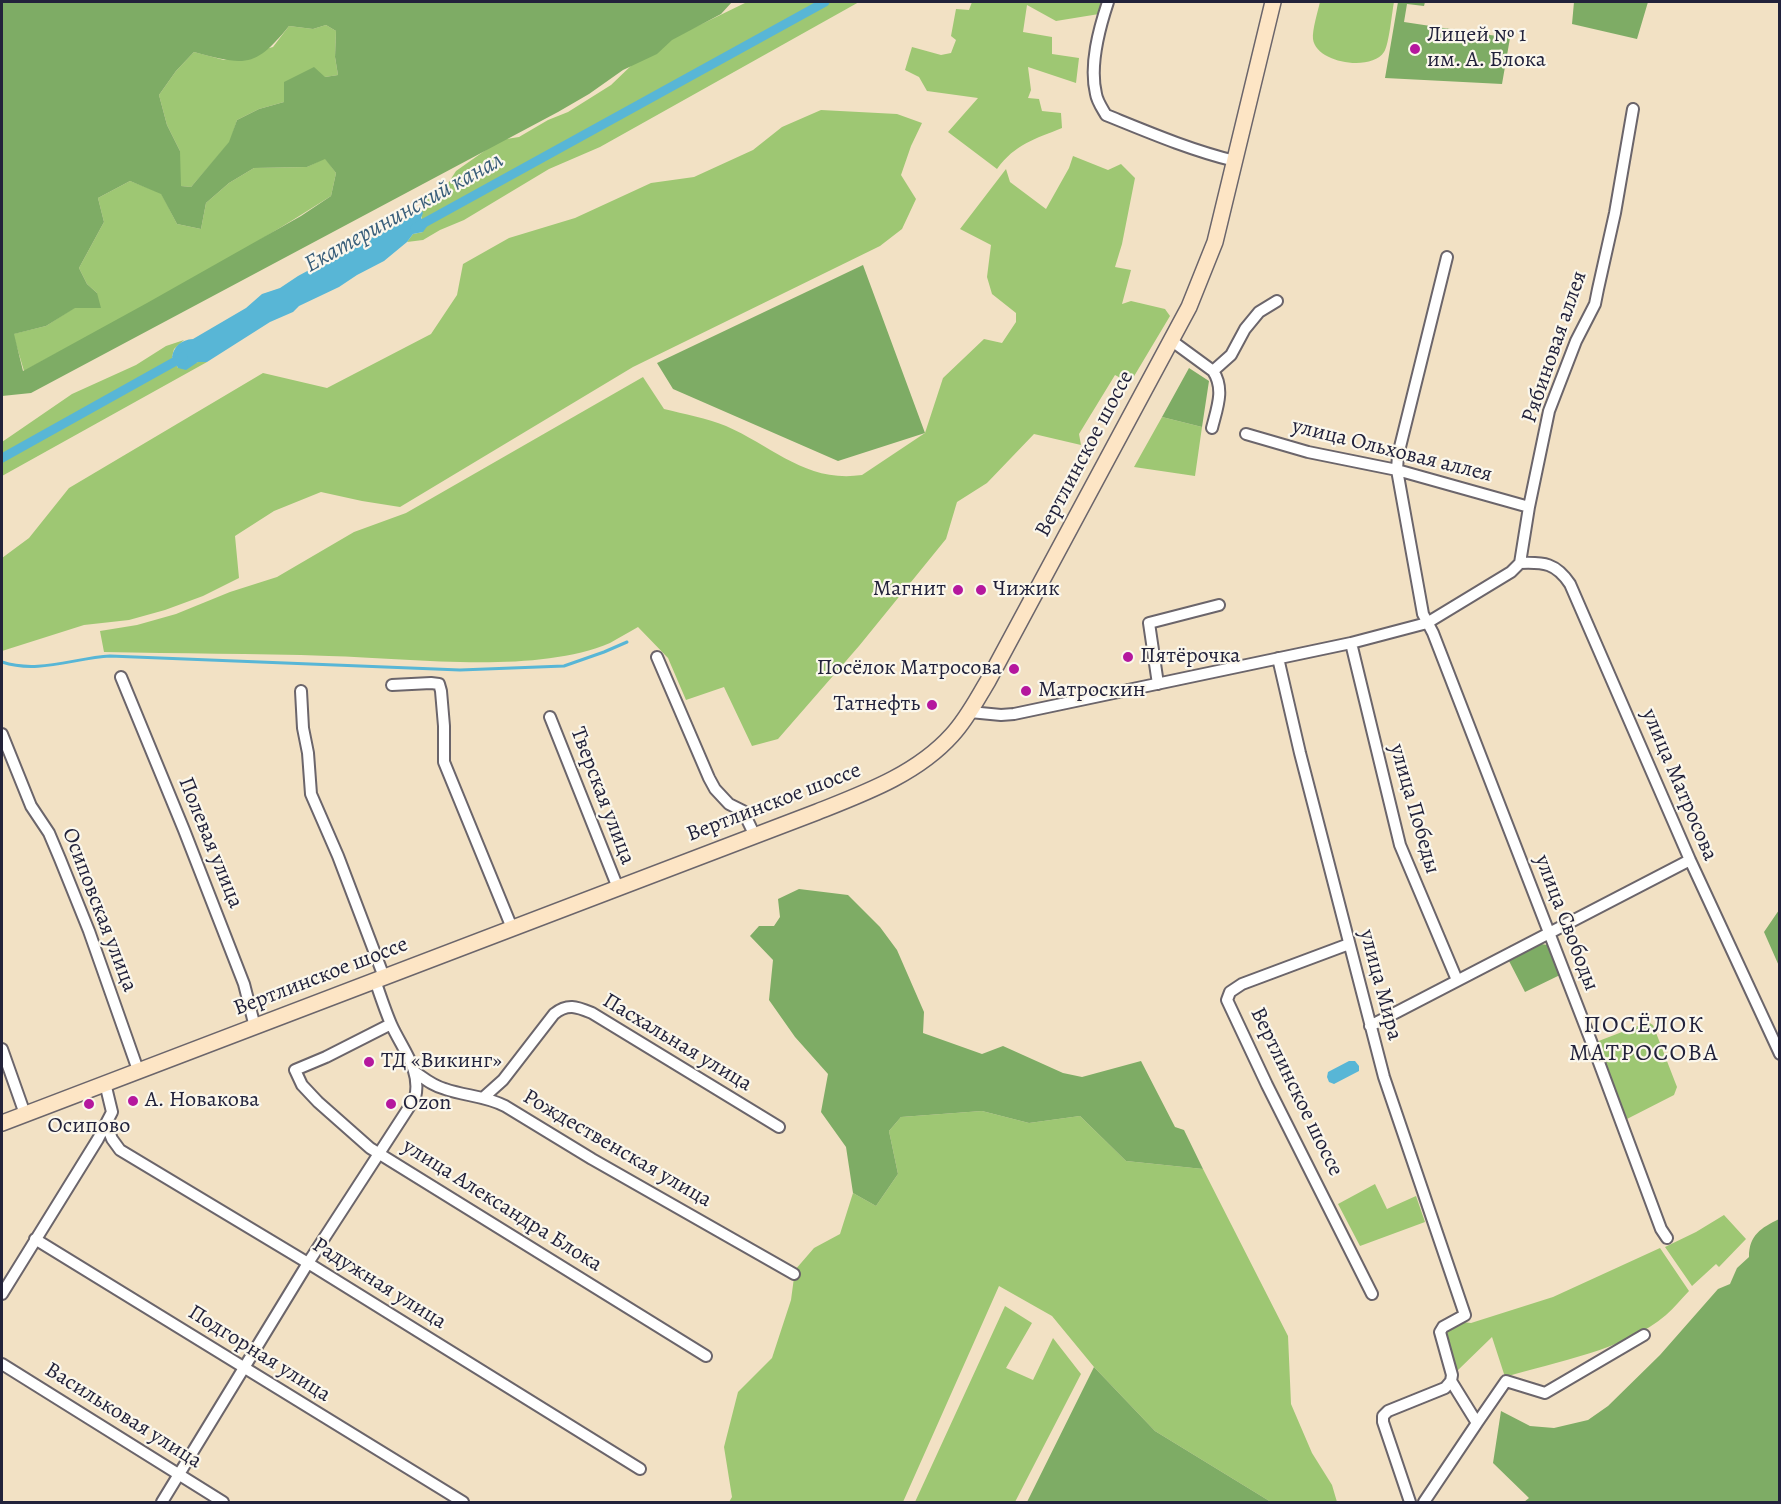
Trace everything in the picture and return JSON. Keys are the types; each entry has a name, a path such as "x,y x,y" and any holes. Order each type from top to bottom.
{"main road":[{"name":"Вертлинское шоссе","path":"2,1123 862,794 906,772 944,744 969,712 999,663 1172,341 1206,269 1215,242 1273,2"}],"street":[{"path":"1108,2 1095,56 1094,73 1096,95 1106,115 1152,134 1234,161"},
{"name":"Рябиновая аллея","path":"1520,563 1549,411 1576,341 1594,304 1615,213 1633,109"},
{"name":"улица Свободы","path":"1447,257 1398,455 1397,470 1420,595 1427,623 1433,633 1550,934 1666,1238"},
{"path":"1213,371 1231,355 1259,312 1277,301"},
{"path":"1172,341 1213,371 1219,380 1221,390 1212,428"},
{"name":"улица Ольховая аллея","path":"1246,434 1308,452 1397,470 1529,507"},
{"name":"улица Матросова","path":"1520,563 1538,562 1554,566 1563,573 1570,584 1690,860 1779,1054"},
{"path":"969,712 1001,716 1014,714 1351,643 1427,623 1511,572 1520,563"},
{"path":"1158,684 1149,623 1219,605"},
{"name":"улица Победы","path":"1351,643 1400,845 1457,980"},
{"path":"657,657 715,789 729,804 743,811 755,836"},
{"name":"улица Мира","path":"1278,658 1300,753 1384,1077 1465,1315 1443,1327 1440,1332 1452,1375 1451,1382"},
{"name":"Полевая улица","path":"121,677 244,984 255,1027"},
{"path":"392,685 431,682 439,684 444,726 444,762 512,928"},
{"path":"162,1503 308,1263 415,1098 417,1089 415,1072 391,1024 379,978 338,856 311,794 308,753 301,711 301,691"},
{"name":"Тверская улица","path":"550,717 618,888"},
{"name":"Осиповская улица","path":"2,734 31,806 49,833 60,859 138,1070"},
{"path":"1370,1026 1690,860"},
{"name":"Вертлинское шоссе","path":"1349,944 1242,984 1230,992 1227,1000 1372,1294"},
{"name":"Пасхальная улица","path":"484,1097 503,1080 554,1014 561,1008 573,1006 592,1013 779,1127"},
{"name":"улица Александра Блока","path":"391,1024 295,1070 302,1085 318,1102 378,1153 706,1356"},
{"path":"2,1049 25,1114"},
{"name":"Рождественская улица","path":"415,1072 430,1083 446,1090 484,1097 505,1106 794,1274"},
{"path":"2,1294 112,1112 105,1083"},
{"name":"Радужная улица","path":"106,1124 112,1140 120,1150 308,1263 640,1469"},
{"name":"Подгорная улица","path":"35,1239 463,1503"},
{"path":"1424,1503 1506,1381 1545,1393 1644,1335"},
{"name":"Васильковая улица","path":"2,1364 179,1473 223,1503"},
{"path":"1410,1503 1383,1416 1388,1411 1445,1388 1451,1382 1478,1423"}],"green space":[{"path":"2,2 732,2 721,14 672,40 657,54 623,70 558,112 31,393 2,396","holes":["326,25 336,31 335,57 338,75 325,77 314,67 284,82 284,102 259,109 237,120 229,142 191,187 181,186 180,151 167,125 159,95 176,71 194,52 226,60 248,60 267,50 289,26 313,29","325,159 336,173 331,196 301,216 23,371 14,334 46,326 75,308 101,308 97,293 87,284 79,268 104,222 98,198 130,181 161,194 177,224 201,229 206,203 229,183 254,168 307,167"]},
{"path":"747,2 859,2 600,147 549,169 464,220 423,240 407,242 413,234 423,232 421,210 417,209 429,196 447,185 456,171 500,140 519,137 548,120 568,112 611,85 636,61 675,37"},
{"path":"972,2 1104,2 1099,14 1056,21 1027,5 1023,32 1052,37 1052,54 1079,58 1076,83 1028,67 1031,90 1028,98 1039,99 1042,111 1061,113 1062,128 1018,148 997,169 948,132 978,98 927,91 919,77 905,70 912,47 941,55 951,53 956,40 951,36 956,9 969,10"},
{"path":"1320,2 1394,2 1384,52 1368,62 1357,63 1333,59 1324,54 1316,47 1313,39"},
{"path":"1398,2 1425,2 1424,6 1407,4 1404,22 1510,38 1502,84 1385,78"},
{"path":"1574,2 1648,2 1637,39 1572,24"},
{"path":"326,25 336,31 335,57 338,75 325,77 284,102 259,109 237,120 230,142 191,187 180,186 180,151 167,125 159,95 176,71 194,52 224,60 273,47 289,26 313,29"},
{"path":"821,110 897,114 922,123 901,175 916,199 902,229 880,246 633,367 400,507 321,492 274,511 235,536 239,578 203,596 129,620 84,625 2,651 2,558 29,538 69,488 263,373 327,388 431,334 457,295 463,264 509,238 575,218 651,183 694,177 753,150 782,127"},
{"path":"1073,156 1108,170 1121,164 1135,178 1115,267 1131,270 1122,304 1131,301 1165,309 1170,316 1130,383 1115,375 1079,434 1081,445 1034,434 987,483 957,502 946,539 859,646 778,739 752,746 724,687 686,700 668,658 638,627 610,643 579,653 509,662 301,655 104,652 100,631 137,625 176,614 230,592 277,577 354,532 406,513 643,377 664,409 726,426 807,469 842,476 862,475 925,433 943,378 984,339 1002,343 1016,322 1016,313 992,294 987,277 991,245 960,229 1006,169 1010,182 1046,209 1069,168"},
{"path":"325,158 336,173 331,196 218,265 24,371 13,334 46,326 97,293 87,284 79,268 104,222 98,198 130,181 161,193 177,224 201,229 206,203 229,183 254,168 307,167"},
{"path":"863,265 925,433 838,461 673,389 657,363"},
{"path":"184,340 174,349 172,357 178,368 198,362 207,362 2,476 2,442 72,394 136,365 166,346"},
{"path":"1189,368 1209,381 1202,427 1162,417"},
{"path":"1162,417 1202,427 1195,476 1134,467"},
{"path":"799,889 848,895 880,927 897,950 924,1012 923,1033 982,1054 1003,1046 1063,1073 1082,1077 1141,1061 1175,1127 1184,1130 1203,1169 1126,1161 1080,1116 1029,1123 982,1111 901,1117 889,1131 898,1174 876,1206 853,1193 846,1147 821,1112 828,1074 795,1037 769,1000 773,960 750,936 759,926 774,926 780,917 778,899"},
{"path":"1779,910 1779,966 1764,932"},
{"path":"1541,944 1548,945 1560,975 1525,992 1509,961"},
{"path":"1648,1022 1653,1025 1677,1087 1674,1095 1625,1120 1596,1042"},
{"path":"982,1111 1029,1123 1080,1116 1126,1161 1203,1169 1288,1336 1291,1404 1312,1453 1332,1485 1337,1502 1271,1502 1155,1431 1094,1367 1052,1316 999,1286 903,1502 729,1502 732,1497 724,1447 738,1392 772,1358 791,1300 795,1270 814,1248 840,1234 853,1193 876,1206 898,1174 889,1131 901,1117"},
{"path":"1375,1184 1387,1209 1416,1196 1425,1222 1360,1246 1338,1204"},
{"path":"1724,1215 1746,1239 1719,1267 1716,1264 1692,1286 1665,1247"},
{"path":"1779,1219 1779,1502 1524,1502 1529,1498 1493,1463 1501,1411 1530,1426 1554,1428 1588,1420 1608,1406 1660,1355 1718,1289 1730,1284 1737,1268 1749,1257 1751,1243 1757,1233"},
{"path":"1660,1248 1689,1291 1666,1315 1650,1327 1589,1354 1505,1377 1492,1337 1456,1372 1444,1335 1445,1331 1462,1322 1471,1323 1553,1297"},
{"path":"1005,1306 1032,1323 1006,1368 1033,1380 1053,1338 1081,1374 1015,1502 915,1502"},
{"path":"1094,1367 1155,1431 1271,1502 1027,1502"}],"water":[{"path":"417,209 421,209 423,213 421,218 428,225 423,232 413,234 384,261 339,287 299,306 293,312 270,322 207,362 198,362 186,370 178,368 172,357 176,347 182,342 193,339 246,308 262,294 280,288 376,234 388,230"},
{"path":"1349,1061 1355,1061 1359,1066 1359,1071 1334,1084 1329,1082 1328,1072"}],"waterway":[{"name":"Екатерининский канал","path":"415,228 825,2"},
{"name":"Екатерининский канал","path":"2,458 183,357"},
{"path":"2,662 42,666 110,656 460,670 564,666 627,642"}],"place":[{"name":"Лицей № 1 им. А. Блока","path":"1415,49"},
{"name":"Магнит","path":"958,590"},
{"name":"Чижик","path":"981,590"},
{"name":"Пятёрочка","path":"1128,657"},
{"name":"Посёлок Матросова","path":"1014,669"},
{"name":"Матроскин","path":"1026,691"},
{"name":"Татнефть","path":"932,705"},
{"name":"ТД «Викинг»","path":"369,1062"},
{"name":"А. Новакова","path":"133,1101"},
{"name":"Осипово","path":"89,1104"},
{"name":"Ozon","path":"391,1104"}],"district":[{"name":"ПОСЁЛОК МАТРОСОВА","path":"1644,1040"}]}
